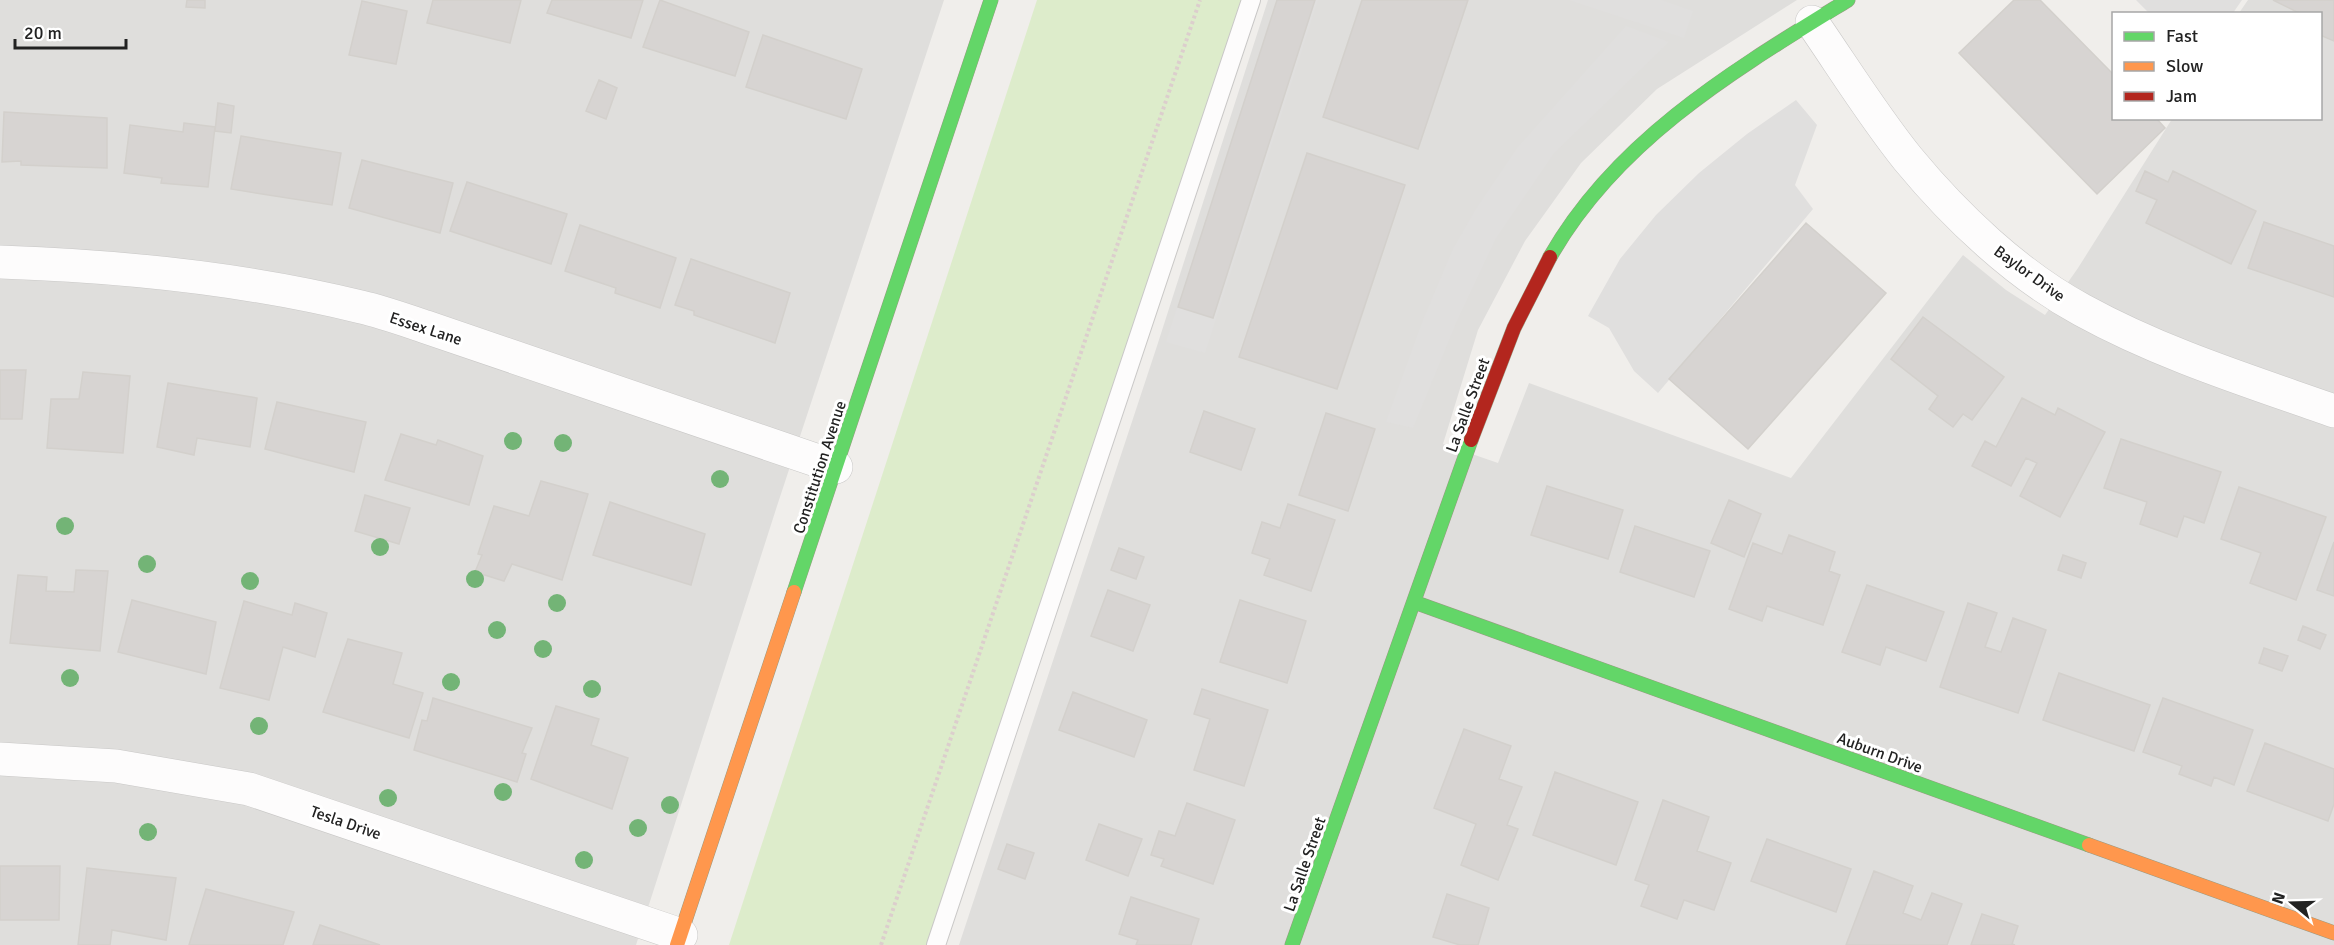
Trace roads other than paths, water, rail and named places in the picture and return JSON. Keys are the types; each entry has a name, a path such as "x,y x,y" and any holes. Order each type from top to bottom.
{"street":[{"name":"La Salle Street","path":"1292,945 1511,334 1569,225 1608,176 1661,125 1848,0"},
{"name":"Constitution Avenue","path":"679,940 836,468 986,2"},
{"name":"Baylor Drive","path":"1812,22 1908,159 1990,244 2037,281 2081,309 2141,339 2193,361 2334,411"},
{"name":"Essex Lane","path":"0,262 127,269 213,279 362,307 836,468"},
{"name":"Auburn Drive","path":"1414,602 2334,933"},
{"name":"Tesla Drive","path":"0,759 116,766 249,789 679,940"}],"lane":[{"path":"936,945 1251,0"}]}
